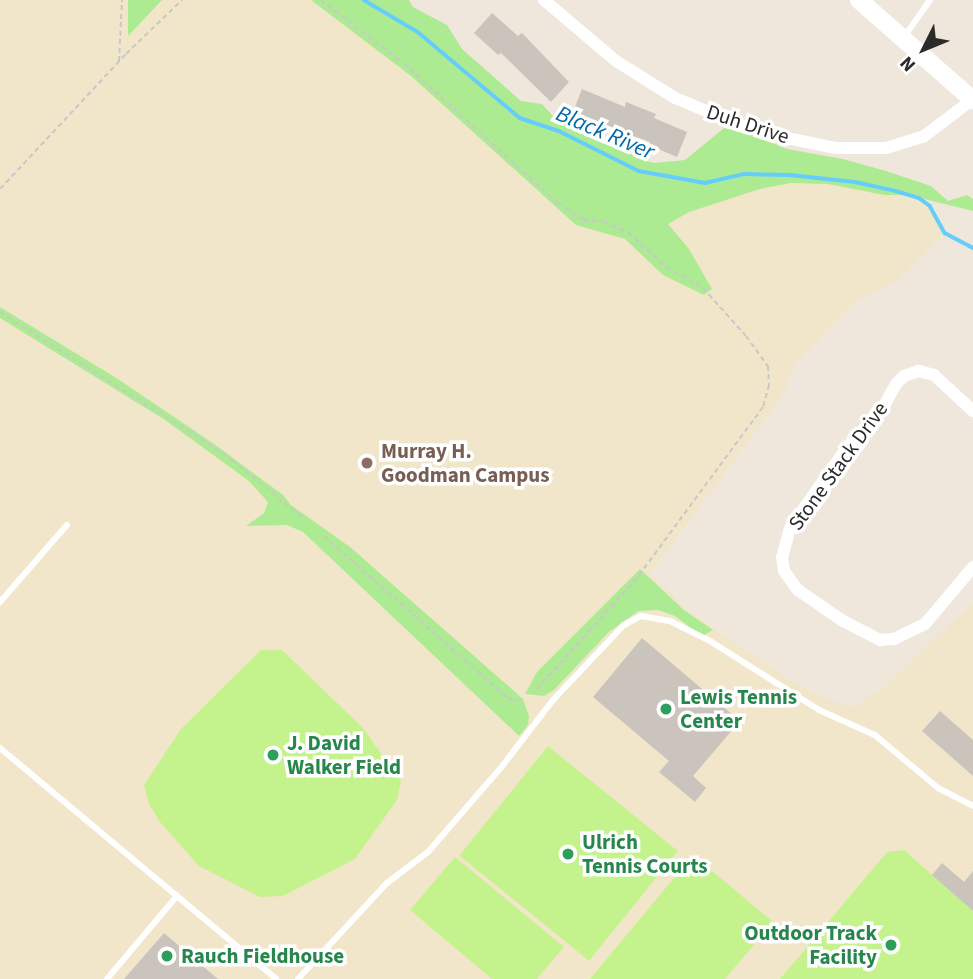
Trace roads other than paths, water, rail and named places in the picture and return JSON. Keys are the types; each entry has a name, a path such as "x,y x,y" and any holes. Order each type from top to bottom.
{"street":[{"name":"Duh Drive","path":"544,0 616,61 675,98 743,126 791,139 835,148 886,148 923,136 973,100"},
{"path":"859,0 973,100"},
{"name":"Stone Stack Drive","path":"972,409 934,375 919,371 904,376 896,384 882,409 848,446 790,528 782,558 784,571 798,590 843,621 880,640 894,639 925,624 973,566"}],"lane":[{"path":"903,39 930,0"},
{"path":"0,603 67,524"},
{"path":"298,979 387,883 428,852 503,765 553,700 624,625 641,616 670,621 710,641 819,710 875,735 938,788 973,806"},
{"path":"0,748 276,979"},
{"path":"107,979 177,896"}],"waterway":[{"name":"Black River","path":"364,0 418,32 520,118 559,131 639,171 705,183 743,174 790,175 855,182 896,191 919,198 930,206 945,233 973,248"}],"place":[{"name":"Murray H. Goodman Campus","path":"367,463"},
{"name":"Lewis Tennis Center","path":"666,709"},
{"name":"J. David Walker Field","path":"273,755"},
{"name":"Ulrich Tennis Courts","path":"568,854"},
{"name":"Outdoor Track Facility","path":"891,945"},
{"name":"Rauch Fieldhouse","path":"167,956"}]}
